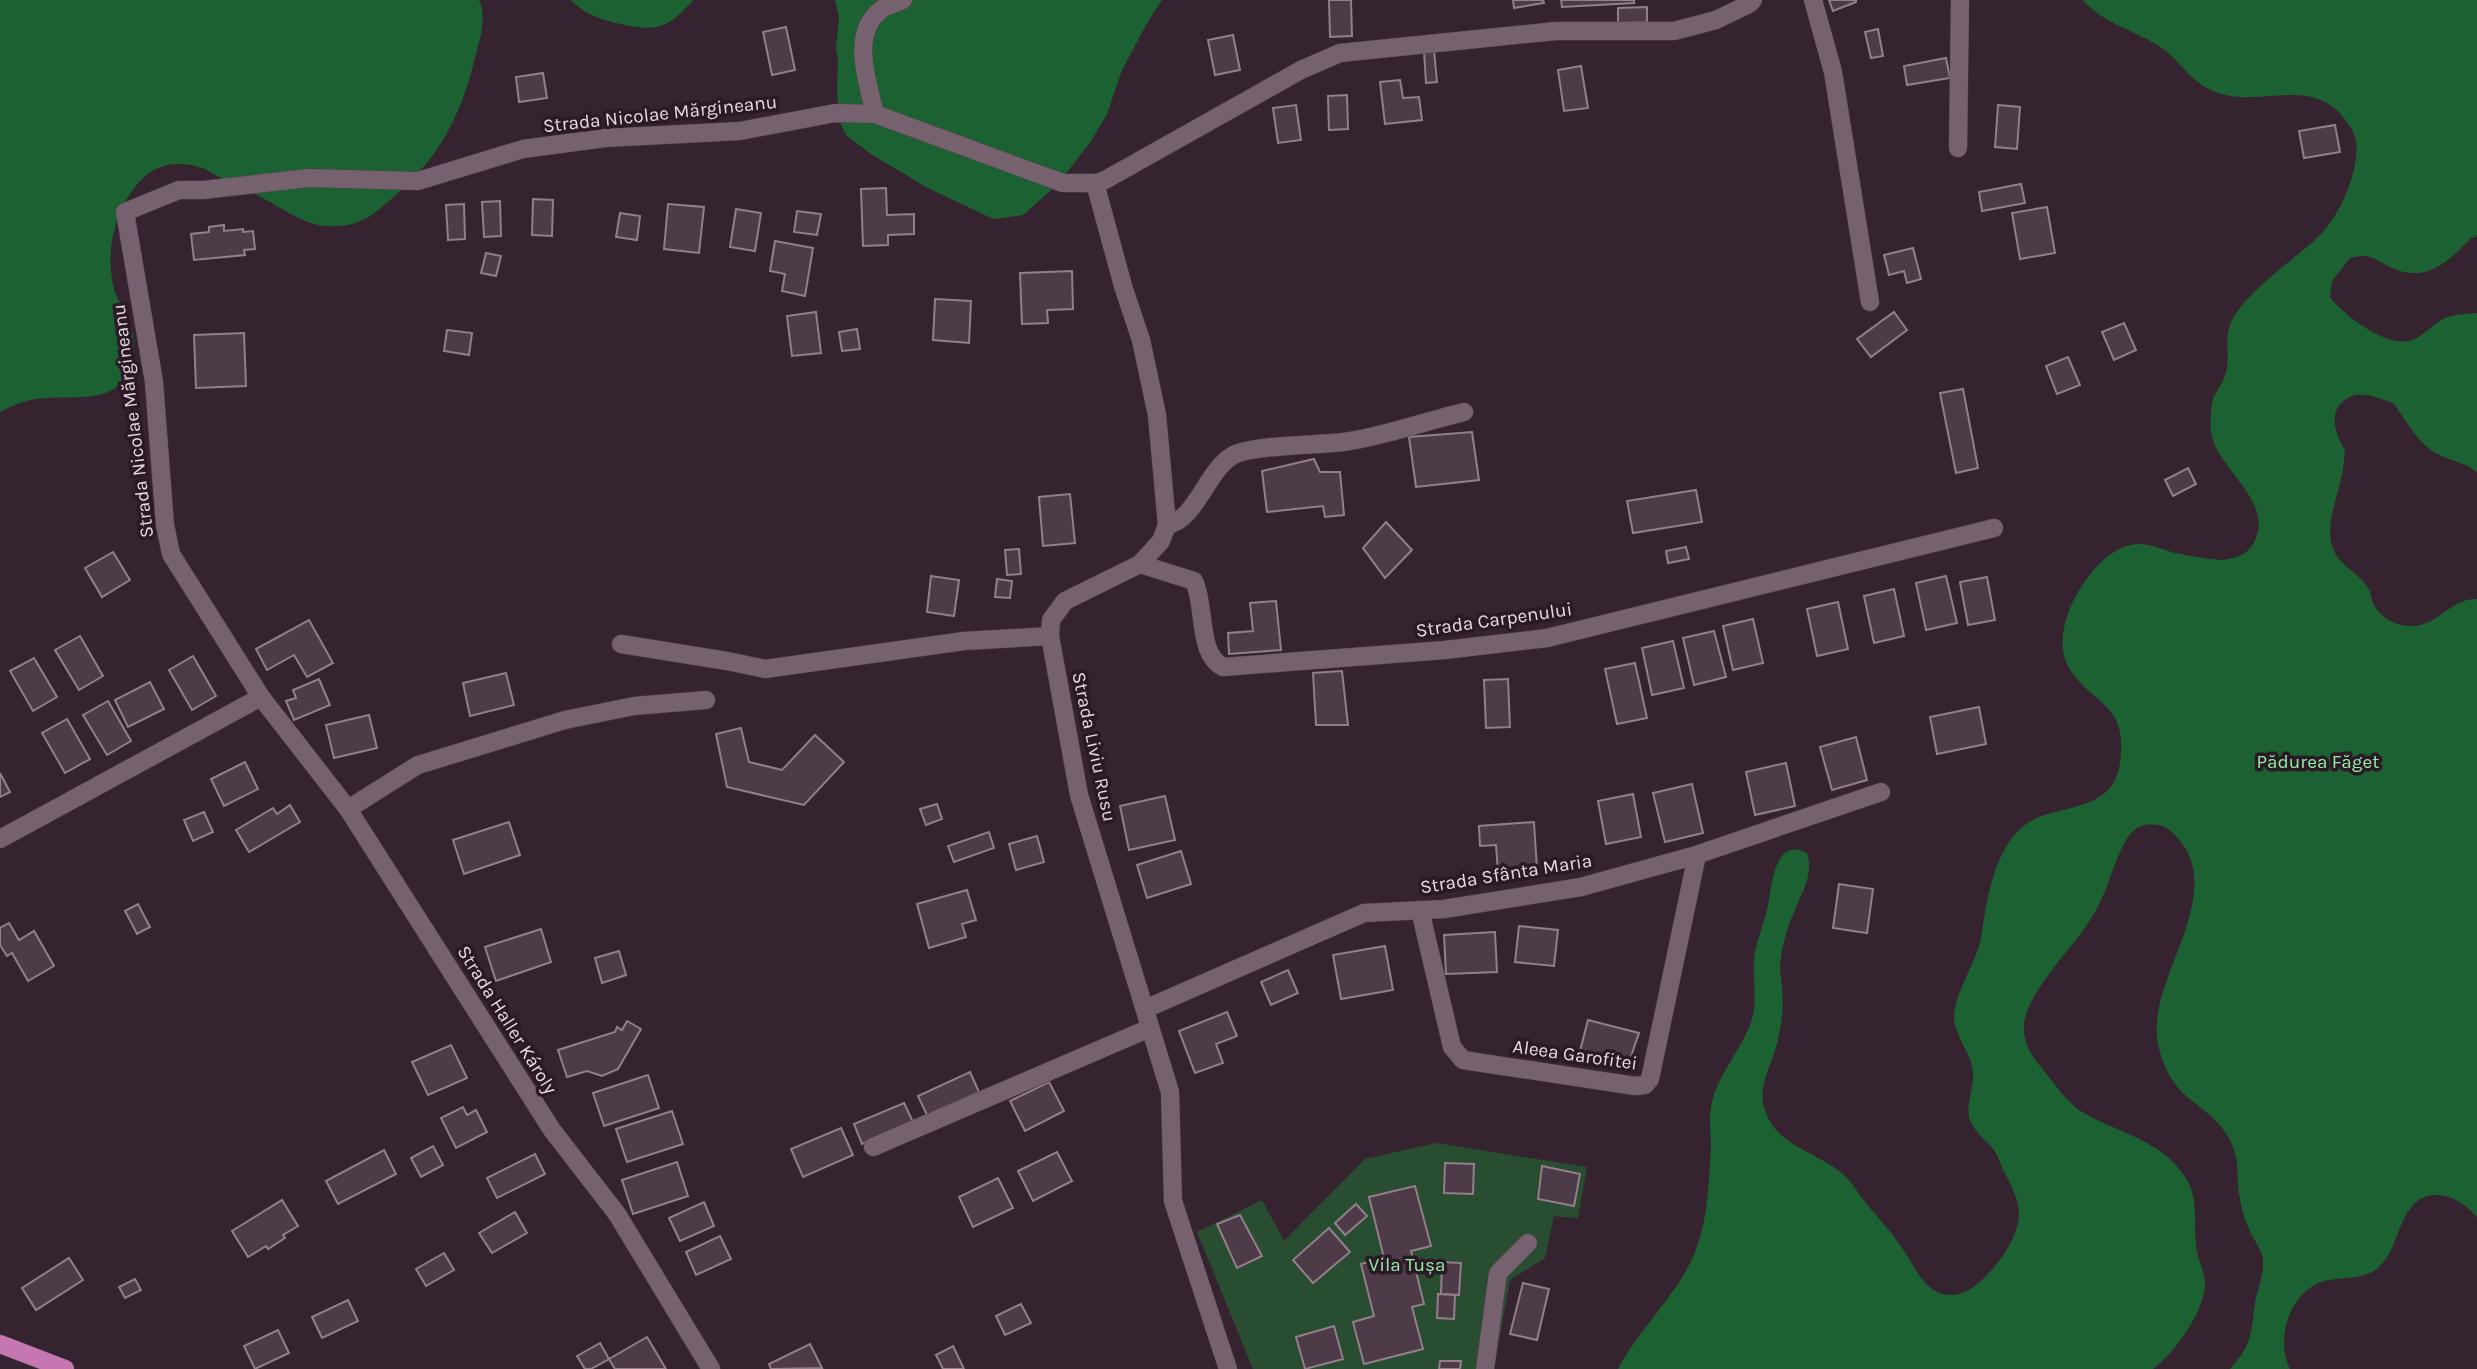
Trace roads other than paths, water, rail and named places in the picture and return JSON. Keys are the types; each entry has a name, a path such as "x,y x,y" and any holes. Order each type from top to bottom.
{"main road":[{"path":"0,1345 65,1369"}],"street":[{"path":"874,114 863,57 866,29 882,9 903,0"},
{"name":"Strada Nicolae Mărgineanu","path":"261,697 171,554 165,525 153,382 125,212 179,190 203,190 308,178 418,181 523,149 605,138 740,131 835,113 874,114 1063,183 1096,183 1140,162 1301,70 1340,53 1556,31 1674,31 1716,20 1753,0"},
{"path":"1814,0 1833,72 1870,302"},
{"path":"1958,148 1960,0"},
{"path":"621,644 765,669 964,641 1050,636 1051,620 1065,601 1140,564 1161,541 1167,525 1157,415 1141,340 1123,286 1096,183"},
{"path":"1167,525 1180,521 1186,515 1209,480 1233,455 1346,442 1464,412"},
{"name":"Strada Carpenului","path":"1140,564 1194,581 1199,592 1208,652 1214,662 1223,667 1445,650 1547,638 1994,528"},
{"name":"Strada Liviu Rusu","path":"1050,636 1079,795 1170,1092 1173,1201 1228,1369"},
{"path":"0,839 261,697"},
{"name":"Strada Haller Károly","path":"261,697 348,809 552,1130 617,1214 711,1369"},
{"path":"348,809 418,765 565,720 634,706 706,700"},
{"name":"Strada Sfânta Maria","path":"1145,1009 1364,913 1444,909 1581,887 1697,855 1881,792"},
{"name":"Aleea Garofitei","path":"1420,910 1452,1047 1463,1060 1635,1086 1645,1085 1650,1079 1697,855"},
{"path":"873,1147 1150,1028"},
{"path":"1485,1369 1499,1273 1528,1243"}],"park label":[{"name":"Pădurea Făget","path":"2318,762"},
{"name":"Vila Tușa","path":"1407,1265"}]}
